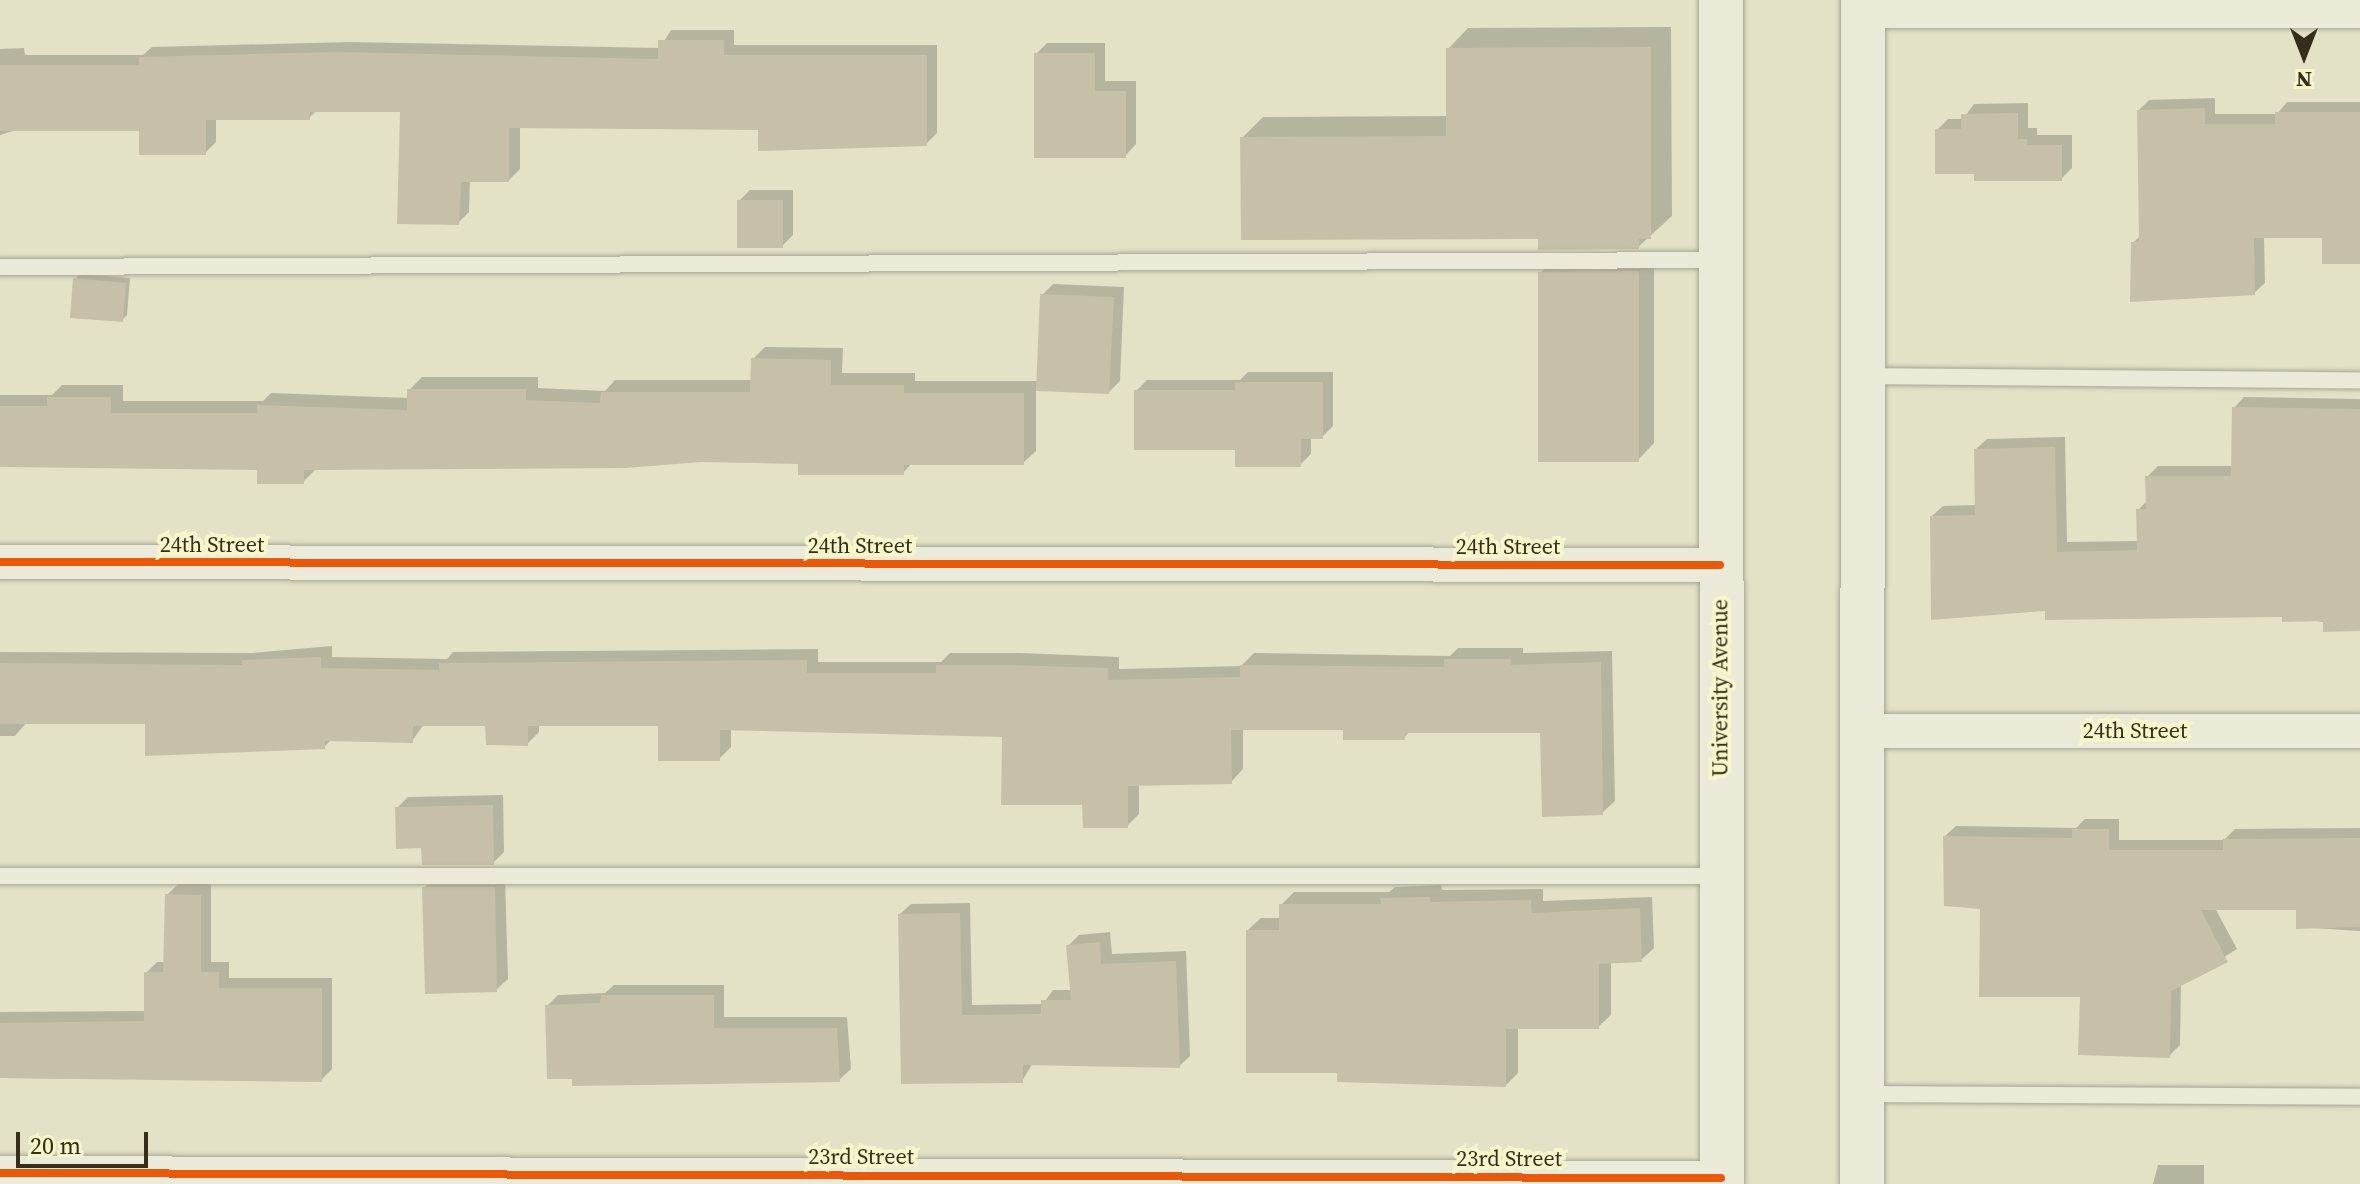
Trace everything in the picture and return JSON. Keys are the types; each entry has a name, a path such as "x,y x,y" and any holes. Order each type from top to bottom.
{"main road":[{"name":"University Avenue","path":"1721,0 1722,1181"},
{"path":"1862,1184 1863,5"}],"street":[{"path":"1863,5 2360,11"},
{"name":"24th Street","path":"0,562 1720,565"},
{"name":"24th Street","path":"1862,731 2360,731"},
{"name":"23rd Street","path":"0,1173 1722,1181"}],"lane":[{"path":"0,267 1720,260"},
{"path":"1863,376 2360,380"},
{"path":"0,876 1721,876"},
{"path":"1862,1094 2360,1097"}],"building":[{"path":"658,40 724,40 724,55 927,55 927,146 758,151 758,130 509,128 509,182 461,182 459,225 397,224 400,112 310,112 310,120 206,120 206,155 139,155 139,131 0,131 0,65 139,65 139,57 336,52 658,59"},
{"path":"1651,47 1651,239 1639,239 1639,249 1538,250 1538,239 1241,240 1240,137 1446,136 1446,48"},
{"path":"1034,53 1095,53 1095,91 1126,91 1126,158 1034,158"},
{"path":"2205,108 2205,124 2275,124 2275,112 2360,112 2360,264 2322,264 2322,238 2254,238 2255,295 2130,302 2131,242 2139,242 2137,110"},
{"path":"2018,113 2018,139 2027,139 2027,145 2062,145 2062,181 1974,181 1974,174 1935,174 1935,129 1961,129 1961,114"},
{"path":"737,200 783,200 783,248 737,248"},
{"path":"1639,271 1639,462 1538,462 1538,272"},
{"path":"73,278 126,283 123,322 70,318"},
{"path":"1040,294 1114,297 1109,394 1036,391"},
{"path":"751,358 831,360 831,385 904,385 904,393 1024,393 1024,465 904,465 904,475 798,475 798,464 701,462 626,468 304,470 304,484 257,484 257,470 0,467 0,406 47,406 47,397 111,397 111,413 257,413 257,405 407,410 407,389 526,389 526,400 600,403 601,392 750,392"},
{"path":"1235,382 1323,382 1323,439 1301,439 1301,467 1235,467 1235,450 1134,450 1134,390 1235,390"},
{"path":"2232,407 2360,409 2360,631 2323,632 2323,621 2282,622 2282,617 2045,620 2045,611 1931,620 1930,516 1975,515 1974,449 2055,447 2057,552 2137,550 2136,509 2146,509 2145,476 2231,476"},
{"path":"321,657 321,668 439,670 439,663 807,660 807,673 936,673 936,665 1006,665 1108,668 1108,680 1240,677 1240,665 1444,667 1444,659 1511,659 1511,665 1601,662 1603,815 1542,817 1540,733 1405,733 1405,740 1343,740 1343,730 1231,730 1232,784 1128,786 1128,828 1083,828 1082,805 1001,805 1002,737 720,730 720,761 658,761 658,726 528,726 528,746 486,745 485,726 413,726 413,743 325,741 325,749 145,756 145,724 0,724 0,663 242,665 242,660"},
{"path":"493,805 494,865 422,865 421,848 396,849 395,807"},
{"path":"2072,829 2109,829 2109,850 2223,850 2223,839 2360,838 2360,927 2296,929 2296,910 2201,910 2228,962 2171,991 2170,1058 2078,1055 2080,997 1979,997 1980,909 1944,906 1943,836 2072,838"},
{"path":"422,887 495,887 497,992 425,994"},
{"path":"165,894 201,895 201,972 219,972 219,988 322,988 322,1082 0,1078 0,1023 144,1021 144,972 163,972"},
{"path":"1430,897 1430,902 1531,900 1532,913 1640,908 1642,962 1599,964 1599,1029 1506,1029 1506,1087 1337,1082 1337,1073 1246,1073 1246,930 1279,930 1279,904 1381,904 1380,898"},
{"path":"960,913 962,1015 1041,1014 1041,1000 1071,1000 1066,945 1100,942 1101,964 1176,961 1180,1068 1023,1065 1023,1083 901,1084 898,914"},
{"path":"601,995 714,995 714,1028 837,1028 840,1082 572,1086 572,1079 547,1079 545,1005 600,1003"}],"cycle path":[{"path":"0,562 1720,565"},
{"path":"0,1173 1721,1178"}]}
